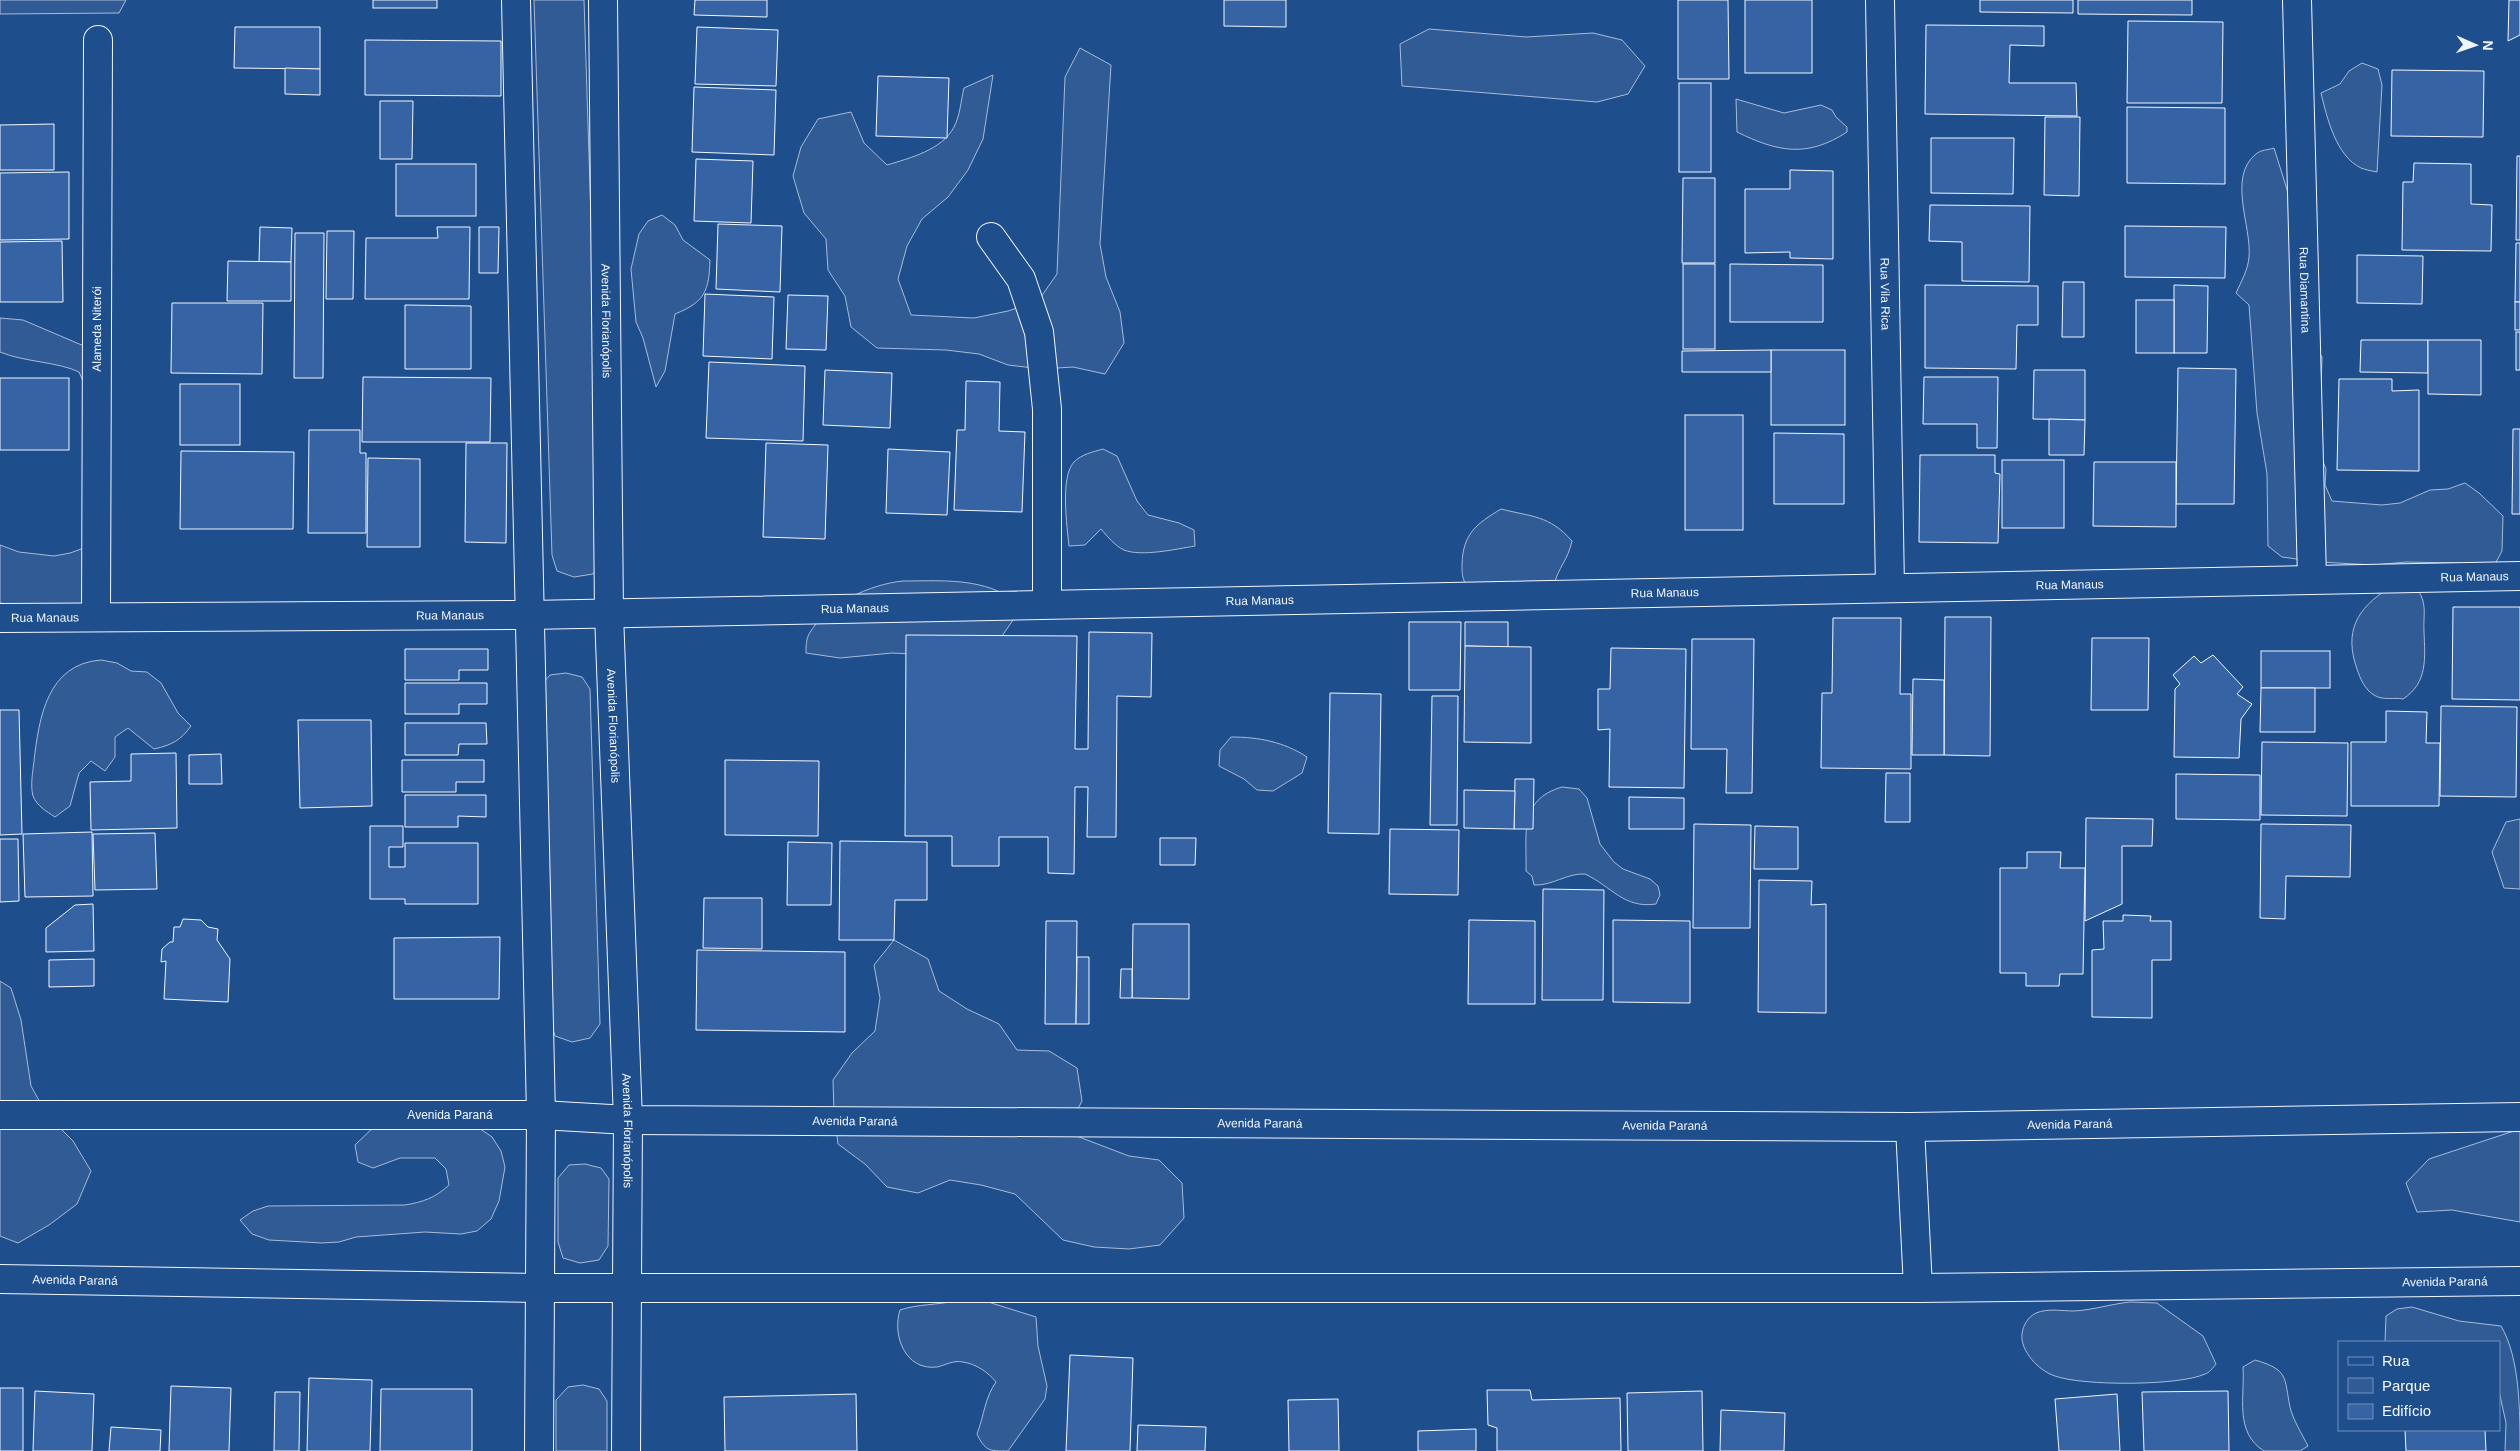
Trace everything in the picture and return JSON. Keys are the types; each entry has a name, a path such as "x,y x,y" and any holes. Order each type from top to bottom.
{"street":[{"path":"516,0 528,616 541,1115 539,1451"},
{"name":"Avenida Florianópolis","path":"603,0 609,614 628,1120 626,1451"},
{"name":"Rua Vila Rica","path":"1880,0 1890,588"},
{"name":"Rua Diamantina","path":"2297,0 2312,579"},
{"name":"Alameda Niterói","path":"96,617 98,40"},
{"path":"991,237 1021,279 1039,332 1047,409 1047,604"},
{"name":"Rua Manaus","path":"0,618 528,616 1047,604 2520,576"},
{"name":"Avenida Paraná","path":"0,1115 541,1115 628,1120 1910,1127 2520,1117"},
{"path":"1910,1127 1918,1288"},
{"name":"Avenida Paraná","path":"0,1279 540,1288 1918,1288 2520,1281"}],"green space":[{"path":"0,0 126,0 119,13 0,14"},
{"path":"534,0 584,0 602,559 593,574 574,577 557,571 552,555"},
{"path":"1429,29 1526,37 1593,33 1622,40 1645,66 1628,94 1597,102 1402,86 1400,44"},
{"path":"1080,48 1111,65 1100,244 1106,277 1120,312 1124,343 1105,374 1073,367 1042,369 1008,365 979,354 946,350 877,348 851,327 845,296 828,270 826,239 804,213 793,176 801,147 818,119 851,112 864,143 887,165 925,152 942,142 956,123 964,88 993,75 983,139 968,170 948,197 922,219 907,246 898,279 911,315 974,318 1008,311 1038,301 1057,274 1065,77"},
{"path":"2362,63 2378,69 2382,85 2377,172 2361,168 2345,155 2334,135 2321,93 2340,84 2349,71"},
{"path":"1736,99 1784,113 1821,105 1832,110 1836,117 1847,127 1847,132 1819,146 1805,149 1779,148 1737,132"},
{"path":"2274,148 2290,199 2313,343 2322,357 2319,452 2326,469 2325,485 2332,501 2382,505 2400,503 2430,490 2448,489 2465,483 2479,493 2503,516 2502,551 2493,568 2474,570 2457,563 2406,562 2374,565 2319,562 2282,557 2268,546 2267,474 2257,413 2249,305 2236,293 2246,271 2249,257 2243,203 2243,176 2247,164 2256,154"},
{"path":"662,215 675,225 683,240 710,260 708,280 703,294 693,305 675,314 665,371 656,387 643,338 636,322 631,269 639,234 648,221"},
{"path":"0,318 23,320 84,346 86,388 79,372 62,366 0,352"},
{"path":"1103,449 1117,456 1137,501 1148,515 1179,523 1194,530 1195,546 1159,552 1131,552 1117,546 1101,529 1085,545 1069,546 1066,490 1070,469 1080,457"},
{"path":"1501,509 1540,518 1556,526 1572,541 1554,585 1467,587 1464,581 1462,564 1468,537 1478,525"},
{"path":"0,545 19,552 54,556 87,547 93,585 79,613 0,603"},
{"path":"903,581 954,581 990,588 1002,593 1013,620 1002,636 986,643 932,655 892,653 840,658 806,653 809,634 826,613 850,597 864,591 877,586"},
{"path":"2389,588 2416,588 2424,604 2425,651 2423,669 2417,685 2403,699 2381,698 2371,693 2361,680 2353,656 2352,644 2356,622 2368,604"},
{"path":"101,660 117,663 131,671 147,672 161,683 178,713 191,726 176,741 154,749 128,728 115,737 115,757 105,771 91,761 79,773 70,806 55,817 39,805 32,792 36,744 43,711 57,682 68,671 83,664"},
{"path":"566,673 582,677 590,689 600,1024 590,1038 572,1042 555,1036 550,1020 539,687 550,675"},
{"path":"1231,737 1271,741 1298,752 1307,757 1302,773 1273,791 1257,790 1244,779 1219,766 1220,750"},
{"path":"1562,787 1579,789 1587,798 1600,844 1614,862 1623,869 1650,879 1658,886 1660,895 1656,904 1645,905 1626,900 1585,874 1572,875 1547,884 1534,885 1532,876 1526,871 1526,832 1528,820 1538,800"},
{"path":"2520,819 2520,889 2504,888 2492,852 2506,822"},
{"path":"894,940 928,959 939,991 967,1009 999,1024 1017,1050 1049,1051 1077,1068 1082,1101 1066,1132 1129,1156 1159,1160 1182,1183 1184,1218 1160,1245 1129,1249 1094,1247 1063,1240 1015,1194 981,1185 950,1180 918,1193 887,1187 865,1164 838,1144 833,1080 852,1053 875,1031 880,998 874,965"},
{"path":"0,981 11,988 21,1020 31,1086 47,1115 73,1141 91,1171 77,1204 49,1225 18,1243 0,1236"},
{"path":"378,1123 476,1126 492,1137 501,1151 505,1167 499,1201 491,1219 477,1231 461,1234 425,1232 356,1237 339,1242 322,1243 269,1240 252,1234 240,1220 253,1211 268,1206 405,1205 428,1199 449,1185 446,1169 435,1158 400,1158 373,1168 358,1162 355,1145"},
{"path":"2520,1129 2520,1222 2452,1210 2417,1212 2406,1183 2429,1159"},
{"path":"585,1164 601,1168 609,1179 608,1246 599,1260 580,1263 563,1258 558,1242 558,1178 569,1165"},
{"path":"955,1301 985,1301 1036,1317 1038,1346 1047,1386 1045,1399 1008,1451 988,1449 977,1434 987,1400 996,1382 993,1378 977,1367 963,1362 926,1367 909,1357 900,1340 898,1320 900,1310"},
{"path":"2130,1302 2157,1303 2203,1336 2216,1364 2206,1373 2174,1381 2153,1383 2086,1382 2055,1376 2043,1370 2032,1360 2024,1347 2022,1340 2023,1327 2028,1319 2036,1313 2050,1310 2074,1311"},
{"path":"2412,1307 2459,1321 2501,1326 2512,1353 2518,1385 2520,1451 2505,1451 2506,1423 2500,1396 2500,1341 2385,1341 2386,1316 2397,1309"},
{"path":"2255,1360 2274,1367 2283,1376 2291,1412 2308,1446 2300,1451 2264,1451 2248,1434 2243,1413 2243,1367"},
{"path":"583,1385 599,1389 607,1401 607,1451 556,1451 556,1400 568,1387"}],"building":[{"path":"373,0 437,0 437,8 373,8"},
{"path":"695,0 767,0 767,17 694,15"},
{"path":"1224,0 1286,0 1286,27 1224,26"},
{"path":"1678,0 1728,0 1729,79 1678,79"},
{"path":"1745,0 1812,0 1812,73 1745,73"},
{"path":"1980,0 2073,0 2073,13 1980,12"},
{"path":"2078,0 2192,0 2192,15 2078,14"},
{"path":"2509,0 2520,0 2520,35 2508,41"},
{"path":"2128,21 2223,22 2222,103 2127,103"},
{"path":"1926,25 2044,26 2044,46 2010,45 2009,83 2076,83 2077,116 1925,114"},
{"path":"235,27 320,27 320,69 234,68"},
{"path":"697,27 778,30 776,86 695,84"},
{"path":"365,40 501,41 501,96 365,95"},
{"path":"285,68 320,69 320,95 285,94"},
{"path":"2392,70 2484,71 2483,137 2391,136"},
{"path":"878,76 949,78 947,138 876,136"},
{"path":"1679,83 1711,83 1711,172 1679,172"},
{"path":"694,87 776,90 774,155 692,152"},
{"path":"380,101 413,101 412,159 380,159"},
{"path":"2127,107 2225,108 2225,184 2127,183"},
{"path":"2045,117 2080,117 2079,196 2044,195"},
{"path":"54,124 54,170 0,170 0,125"},
{"path":"1931,138 2014,138 2013,194 1931,193"},
{"path":"2517,156 2520,156 2520,240 2516,240"},
{"path":"696,159 753,161 751,223 694,221"},
{"path":"2414,163 2471,164 2471,204 2492,205 2491,251 2402,250 2403,182 2413,182"},
{"path":"396,164 476,164 476,216 396,216"},
{"path":"1790,170 1833,171 1833,259 1790,258 1790,252 1745,253 1745,189 1790,189"},
{"path":"69,172 69,239 0,240 0,173"},
{"path":"1683,178 1715,178 1715,263 1682,263"},
{"path":"1930,205 2030,206 2029,282 1962,281 1962,242 1929,241"},
{"path":"718,224 782,226 780,292 716,289"},
{"path":"2125,226 2226,227 2225,278 2125,277"},
{"path":"260,227 292,228 291,262 259,262"},
{"path":"437,227 470,227 469,299 365,299 366,238 438,238"},
{"path":"479,227 499,227 498,273 479,273"},
{"path":"327,231 354,231 353,299 326,299"},
{"path":"295,233 324,233 323,378 294,378"},
{"path":"62,241 63,302 0,302 0,242"},
{"path":"2516,243 2520,243 2520,302 2515,302"},
{"path":"2357,255 2423,256 2422,304 2357,303"},
{"path":"228,261 291,262 291,301 227,301"},
{"path":"1683,264 1715,264 1715,349 1683,349"},
{"path":"1730,264 1823,265 1823,322 1730,322"},
{"path":"2063,282 2084,282 2084,337 2062,337"},
{"path":"1925,285 2038,286 2038,325 2017,325 2016,369 1925,368"},
{"path":"2174,285 2208,286 2207,353 2174,353"},
{"path":"705,294 774,297 772,359 703,356"},
{"path":"788,295 828,296 826,350 786,349"},
{"path":"2136,300 2174,300 2174,353 2136,353"},
{"path":"2515,302 2520,302 2520,330 2515,330"},
{"path":"172,303 263,303 262,374 171,373"},
{"path":"405,305 471,306 471,369 405,369"},
{"path":"2516,332 2520,332 2520,370 2516,370"},
{"path":"2361,340 2428,340 2428,373 2360,372"},
{"path":"2428,340 2481,340 2481,395 2428,394"},
{"path":"1771,350 1845,350 1845,425 1771,425"},
{"path":"1771,350 1771,372 1682,372 1682,351"},
{"path":"709,362 805,366 803,441 706,438"},
{"path":"2178,368 2236,369 2234,504 2176,504"},
{"path":"825,370 892,373 890,428 823,425"},
{"path":"2034,370 2085,370 2085,420 2033,419"},
{"path":"363,377 491,378 490,442 362,442"},
{"path":"1924,377 1998,377 1997,448 1977,448 1977,424 1923,424"},
{"path":"0,378 69,378 69,450 0,450"},
{"path":"2339,379 2392,379 2392,391 2419,390 2419,471 2337,470"},
{"path":"966,381 1000,382 999,431 1025,432 1022,512 954,510 957,430 965,430"},
{"path":"180,384 240,384 240,445 180,445"},
{"path":"1685,415 1743,415 1743,530 1685,530"},
{"path":"2049,419 2085,420 2084,455 2049,455"},
{"path":"2513,429 2520,429 2520,514 2512,514"},
{"path":"309,430 360,430 360,453 366,453 366,533 308,533"},
{"path":"1774,433 1844,434 1844,504 1774,504"},
{"path":"466,443 507,443 506,543 465,542"},
{"path":"766,443 828,445 825,539 763,537"},
{"path":"888,449 950,452 947,515 886,513"},
{"path":"181,451 294,452 293,529 180,529"},
{"path":"1920,455 1995,455 1995,473 2000,474 1998,543 1919,542"},
{"path":"368,458 420,459 420,547 367,547"},
{"path":"2002,460 2064,460 2064,528 2002,528"},
{"path":"2094,462 2176,462 2176,527 2093,526"},
{"path":"2453,607 2520,607 2520,700 2452,699"},
{"path":"1945,617 1991,617 1990,756 1944,755"},
{"path":"1833,618 1901,618 1900,694 1911,694 1911,769 1821,768 1822,693 1832,693"},
{"path":"1409,622 1461,622 1460,690 1409,690"},
{"path":"1465,622 1508,622 1508,647 1465,646"},
{"path":"1089,632 1152,633 1151,697 1117,696 1116,837 1087,837 1088,787 1075,787 1074,874 1048,873 1048,837 999,837 999,866 952,866 952,836 905,836 906,635 1077,636 1075,749 1088,749"},
{"path":"2092,638 2149,638 2148,710 2091,710"},
{"path":"1692,639 1754,639 1752,793 1726,793 1727,749 1691,749"},
{"path":"1465,646 1531,647 1531,743 1464,742"},
{"path":"1611,648 1686,649 1684,788 1609,787 1610,729 1598,730 1598,689 1610,689"},
{"path":"405,649 488,649 488,670 459,670 459,680 405,680"},
{"path":"2261,651 2330,651 2330,688 2261,688"},
{"path":"2213,655 2243,687 2237,694 2252,704 2241,719 2239,758 2174,757 2175,689 2180,684 2173,675 2194,656 2201,663"},
{"path":"1913,679 1944,680 1944,755 1912,755"},
{"path":"405,683 487,683 487,704 459,704 459,714 405,714"},
{"path":"2261,688 2315,688 2315,732 2260,732"},
{"path":"1330,693 1381,694 1379,834 1328,833"},
{"path":"1432,696 1458,696 1457,825 1430,825"},
{"path":"2441,706 2517,707 2516,797 2440,796"},
{"path":"0,710 19,710 22,834 0,835"},
{"path":"2386,711 2427,712 2426,743 2440,743 2439,806 2351,806 2351,742 2386,742"},
{"path":"298,720 371,720 372,806 300,808"},
{"path":"405,723 486,723 487,744 459,744 458,755 405,755"},
{"path":"2262,742 2348,743 2347,816 2261,815"},
{"path":"176,753 177,828 91,830 90,782 131,781 131,754"},
{"path":"221,754 222,784 189,784 189,755"},
{"path":"402,760 484,760 484,782 456,782 456,792 402,792"},
{"path":"725,760 819,761 818,836 725,835"},
{"path":"1886,773 1910,773 1910,822 1885,822"},
{"path":"2176,774 2260,775 2260,820 2176,819"},
{"path":"1515,779 1534,779 1533,829 1514,829"},
{"path":"1464,790 1515,791 1514,829 1464,828"},
{"path":"405,795 486,795 486,817 458,816 458,827 405,827"},
{"path":"1629,797 1684,798 1684,829 1629,829"},
{"path":"2086,818 2153,819 2152,846 2122,846 2122,904 2085,921"},
{"path":"1694,824 1751,825 1750,928 1693,928"},
{"path":"2261,824 2351,825 2350,877 2286,876 2285,919 2260,918"},
{"path":"370,826 403,826 403,847 389,847 389,867 405,867 405,843 478,843 478,904 405,904 405,899 370,899"},
{"path":"1755,826 1798,827 1798,869 1754,869"},
{"path":"1390,829 1459,830 1458,895 1389,894"},
{"path":"92,832 93,896 25,897 23,834"},
{"path":"155,833 157,889 95,890 93,834"},
{"path":"1160,838 1196,838 1195,865 1160,865"},
{"path":"0,839 18,839 19,901 0,902"},
{"path":"840,841 927,842 927,900 895,900 894,940 839,940"},
{"path":"788,842 832,843 831,905 787,905"},
{"path":"2027,852 2061,852 2060,868 2085,868 2083,974 2060,974 2059,986 2026,986 2026,973 2000,973 2000,868 2027,868"},
{"path":"1759,880 1812,881 1811,905 1826,904 1826,1013 1758,1012"},
{"path":"1543,889 1604,890 1603,1000 1542,1000"},
{"path":"704,898 762,898 762,949 703,948"},
{"path":"93,904 94,951 46,952 46,928 75,905"},
{"path":"2123,915 2151,916 2150,921 2171,921 2171,960 2152,960 2152,1018 2092,1017 2092,950 2104,949 2103,921 2123,921"},
{"path":"183,919 201,920 208,927 218,929 217,940 230,959 228,1002 164,999 166,961 161,962 162,949 170,942 173,942 174,927 180,927"},
{"path":"1469,920 1535,921 1535,1004 1468,1004"},
{"path":"1613,920 1690,921 1690,1003 1613,1002"},
{"path":"1046,921 1077,921 1076,1024 1045,1024"},
{"path":"1133,924 1189,924 1189,999 1132,998"},
{"path":"500,937 499,999 394,999 394,938"},
{"path":"697,950 845,952 845,1032 696,1030"},
{"path":"1077,957 1089,957 1089,1024 1076,1024"},
{"path":"94,959 94,986 49,987 49,960"},
{"path":"1121,969 1132,969 1132,998 1120,998"},
{"path":"1070,1355 1133,1358 1130,1451 1066,1451"},
{"path":"309,1378 372,1380 370,1451 307,1451"},
{"path":"171,1386 231,1388 229,1451 169,1451"},
{"path":"0,1388 23,1388 23,1451 0,1451"},
{"path":"381,1389 472,1389 472,1451 380,1451"},
{"path":"1487,1390 1530,1390 1532,1400 1620,1398 1621,1451 1497,1451 1497,1428 1488,1425"},
{"path":"35,1391 94,1394 92,1451 33,1451"},
{"path":"1702,1391 1703,1451 1628,1451 1627,1393"},
{"path":"2228,1391 2229,1451 2144,1451 2142,1392"},
{"path":"275,1392 300,1392 299,1451 274,1451"},
{"path":"856,1394 857,1451 725,1451 724,1397"},
{"path":"2117,1394 2120,1451 2059,1451 2055,1399"},
{"path":"1338,1399 1339,1451 1289,1451 1288,1400"},
{"path":"1721,1410 1785,1413 1784,1451 1720,1451"},
{"path":"1138,1425 1206,1427 1205,1451 1137,1451"},
{"path":"111,1427 161,1430 160,1451 109,1451"},
{"path":"1476,1429 1476,1451 1418,1451 1418,1431"},
{"path":"2405,1431 2485,1431 2486,1451 2406,1451"}]}
